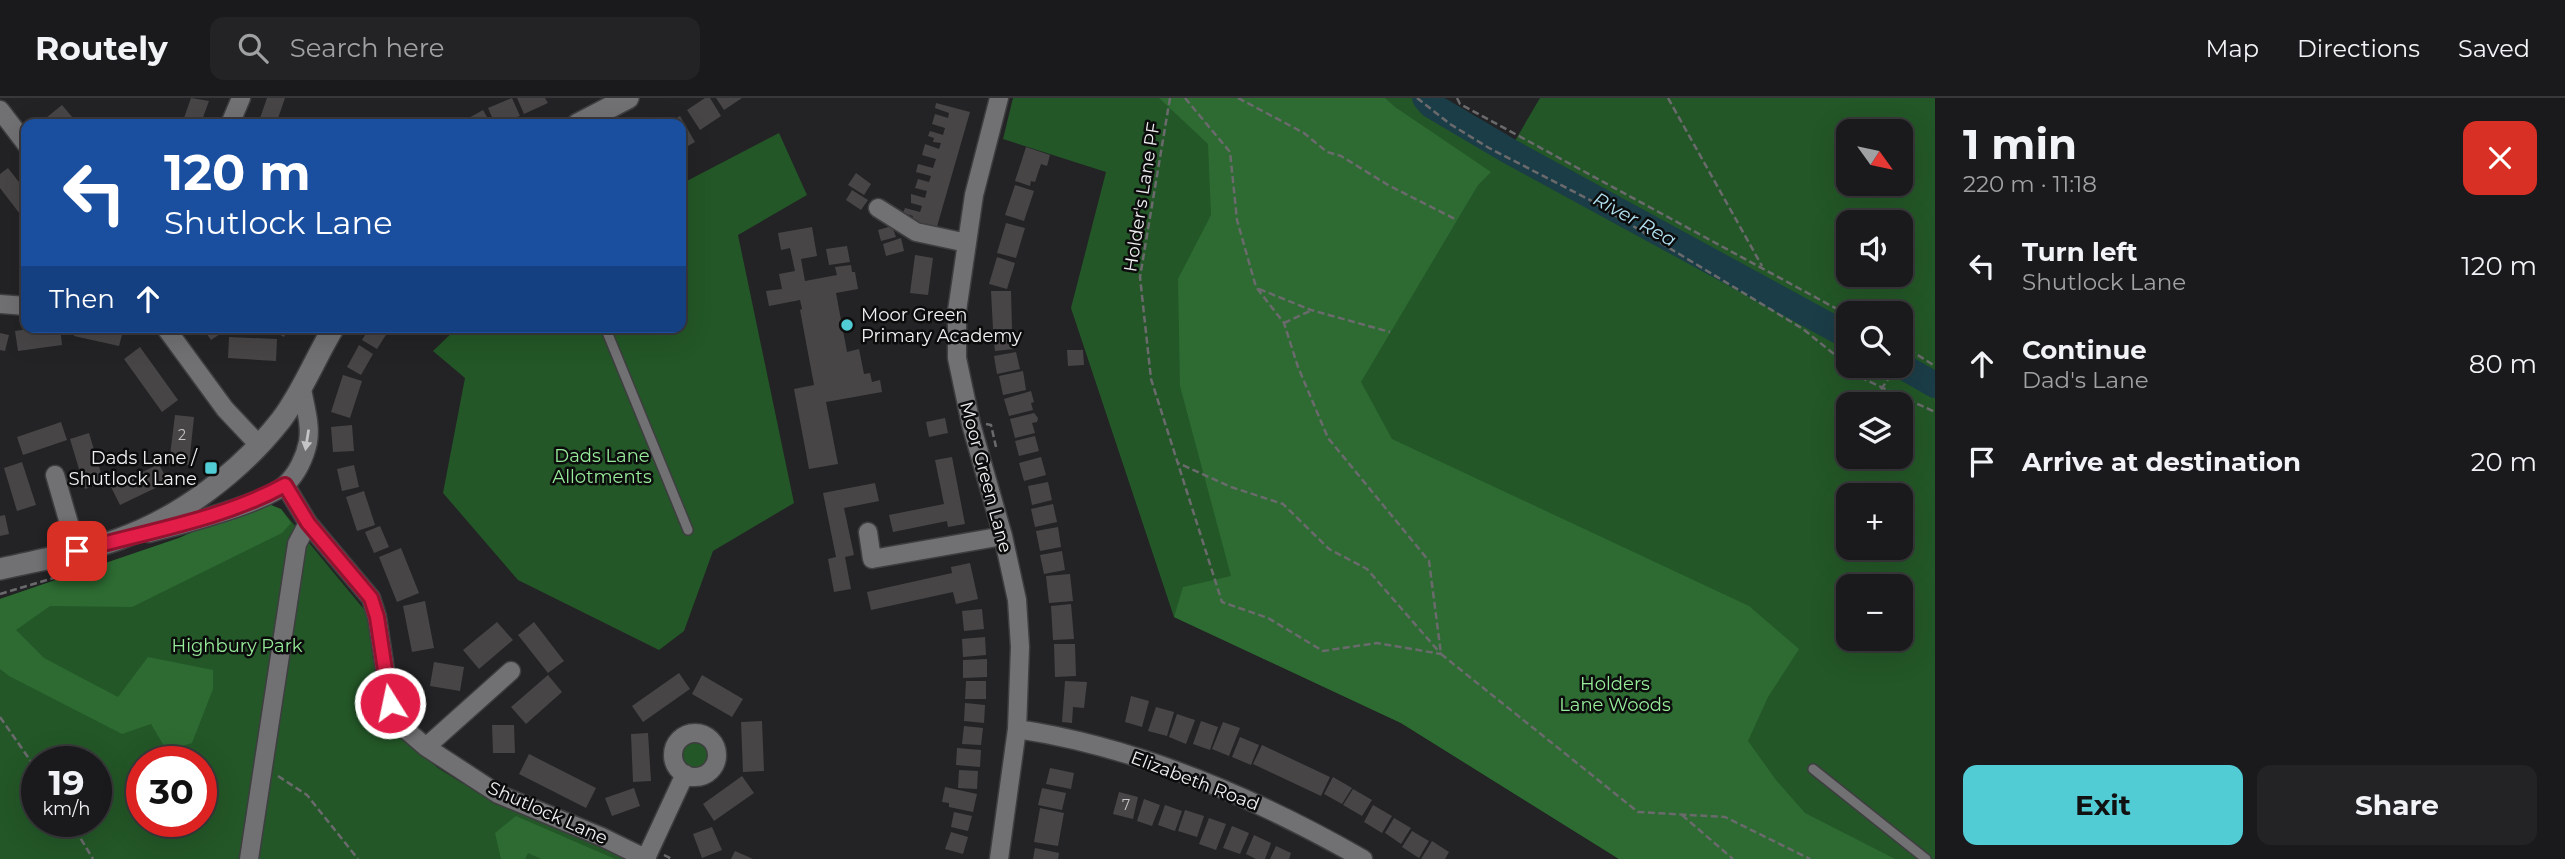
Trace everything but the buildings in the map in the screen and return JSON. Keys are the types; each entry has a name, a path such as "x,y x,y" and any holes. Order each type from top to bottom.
{"street":[{"path":"232,119 241,98"},
{"path":"588,119 628,98"},
{"name":"Moor Green Lane","path":"999,98 974,195 957,311 957,358 971,424 1003,536 1017,600 1020,647 1017,729 999,859"},
{"path":"0,110 21,137"},
{"path":"878,208 916,232 967,243"},
{"path":"0,304 21,306"},
{"path":"169,333 225,409 259,445"},
{"path":"120,539 187,504 223,478 259,445 282,419 302,389 331,333"},
{"path":"0,569 154,532 254,502 285,485 300,466 308,444 309,430 302,389"},
{"path":"55,475 77,551"},
{"name":"Shutlock Lane","path":"285,485 308,523 371,598 377,617 390,703 404,728 426,747 498,794 603,837 647,859"},
{"path":"249,859 297,544 308,523"},
{"path":"868,532 872,559 1003,536"},
{"path":"426,747 511,671"},
{"name":"Elizabeth Road","path":"1017,729 1052,734 1168,768 1275,812 1363,859"},
{"path":"647,859 685,774"}],"lane":[{"path":"606,333 688,530"},
{"path":"1813,769 1926,859"}],"path":[{"name":"Holder's Lane PF","path":"1170,98 1140,277 1151,379 1222,602 1268,618 1323,651 1377,643 1441,654"},
{"path":"1185,98 1230,152 1237,220 1256,287 1284,323 1298,367 1328,438 1429,561 1441,654"},
{"path":"1238,98 1304,133 1326,152 1341,156 1388,185 1455,219"},
{"path":"1417,98 1450,124 1489,149 1580,194 1763,304 1803,329 1849,367 1882,388 1935,412"},
{"path":"1457,98 1460,104 1836,308"},
{"path":"1668,98 1762,266"},
{"path":"1256,287 1311,310 1390,332"},
{"path":"1284,323 1311,310"},
{"path":"1913,352 1935,366"},
{"path":"1877,392 1889,378"},
{"name":"Holder's Lane PF","path":"1178,463 1231,487 1283,504 1329,549 1367,569 1441,654 1637,812 1726,817 1810,859"},
{"path":"0,717 21,747"},
{"path":"264,766 307,795 358,859"},
{"path":"1681,814 1732,859"},
{"path":"80,837 93,859"}],"green space":[{"path":"1013,98 1425,98 1431,105 1509,151 1540,98 1935,98 1935,859 1619,859 1401,723 1174,617 1071,308 1106,172 1003,139"},
{"name":"Holders Lane Woods","path":"1159,98 1385,98 1491,172 1478,185 1361,382 1392,439 1749,606 1799,649 1768,697 1748,741 1776,780 1805,813 1895,859 1619,859 1401,723 1174,617 1183,587 1231,576 1180,386 1178,279 1211,215 1208,144"},
{"name":"Dads Lane Allotments","path":"779,133 807,195 738,235 794,503 713,551 684,631 659,650 518,580 443,493 465,378 433,351 452,333 686,333 686,181"},
{"path":"266,503 281,509 291,523 282,533 132,607 50,606 16,630 44,658 118,697 148,657 213,670 213,689 192,743 164,746 151,724 122,734 0,669 0,599 179,538"},
{"name":"Highbury Park","path":"281,509 367,613 373,660 388,712 414,748 462,783 629,859 0,859 0,599 179,538 241,511"},
{"path":"695,742 704,746 708,755 704,764 695,768 686,764 682,755 686,746"},
{"path":"516,816 615,859 541,859 528,853 525,859 501,859 495,833"}],"waterway":[{"name":"River Rea","path":"1425,98 1431,105 1509,151 1836,329"},
{"name":"River Rea","path":"1913,372 1935,385"}],"place":[{"name":"Moor Green Primary Academy","path":"847,325"},
{"name":"Dads Lane / Shutlock Lane","path":"211,468"}],"route":[{"path":"77,551 154,532 254,502 285,485 308,523 371,598 377,617 390,703"}]}
